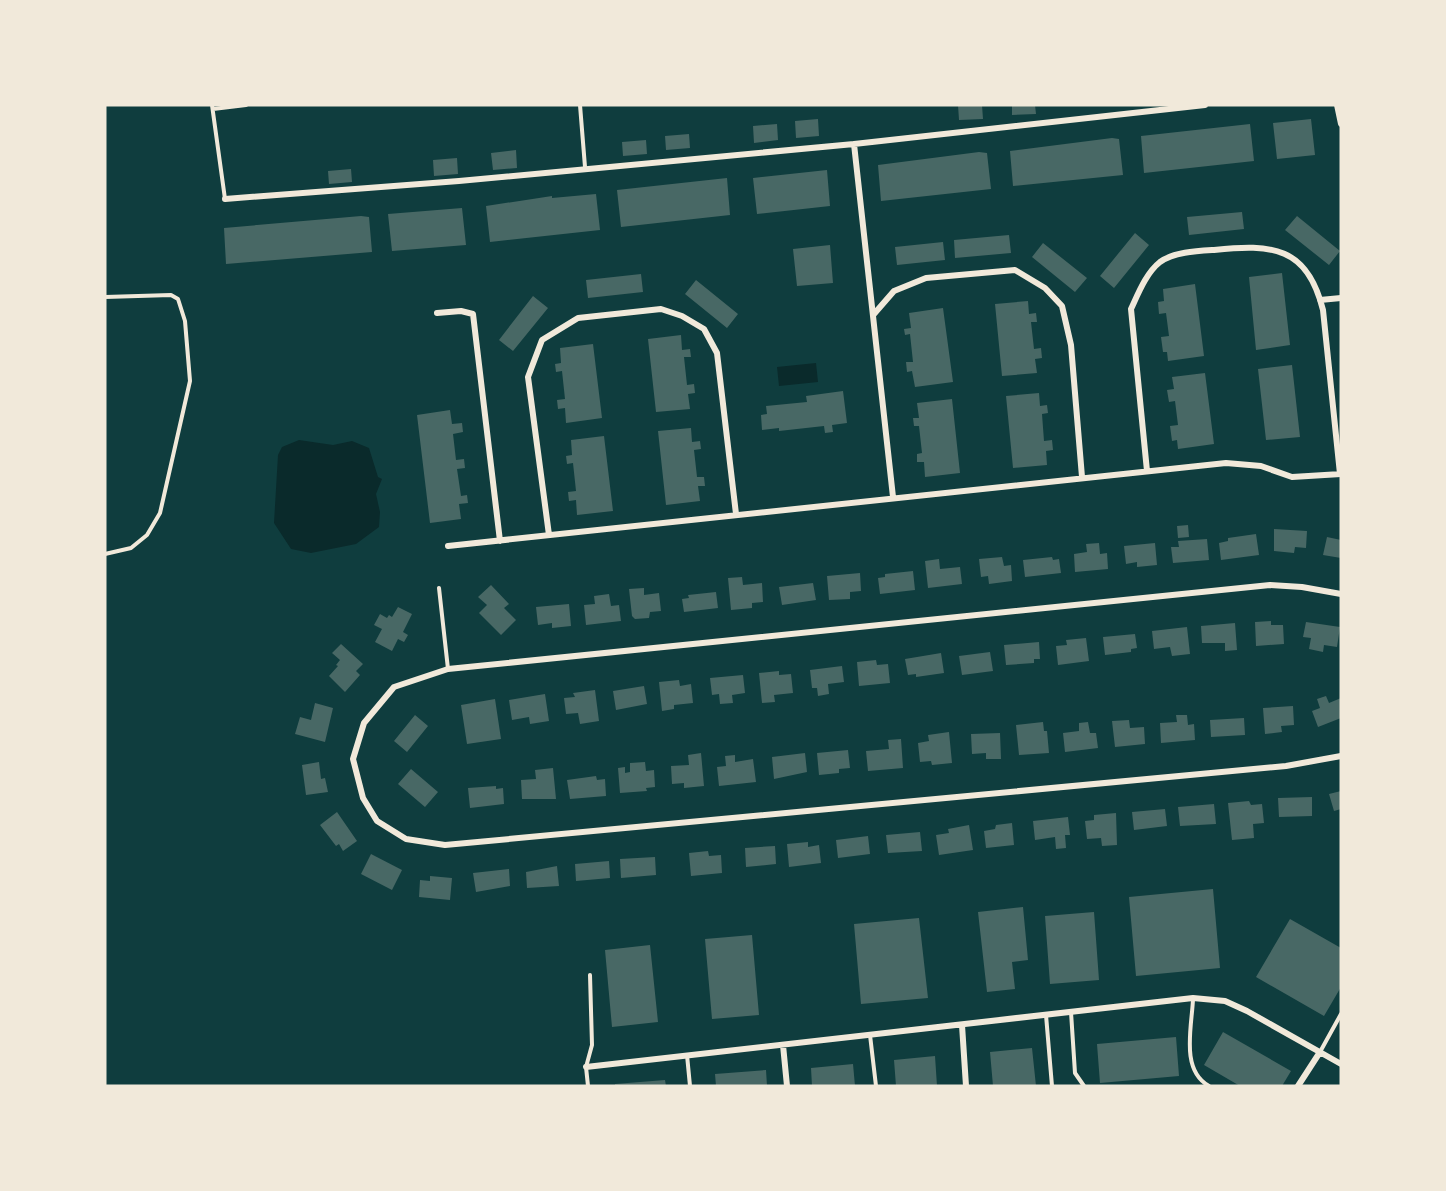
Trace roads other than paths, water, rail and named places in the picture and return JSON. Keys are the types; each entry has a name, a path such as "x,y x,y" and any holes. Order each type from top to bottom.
{"street":[{"path":"225,199 459,181 585,167 854,144 1205,105"},
{"path":"1339,108 1341,124"},
{"path":"854,144 893,497"},
{"path":"448,546 1226,463 1261,466 1292,477 1340,474 1317,285 1307,269 1286,253 1252,246 1187,252 1161,262 1141,286 1131,309 1147,471"},
{"path":"874,314 894,291 926,278 1015,270 1045,288 1062,306 1071,345 1082,477"},
{"path":"1320,300 1341,298"},
{"path":"549,535 528,377 542,340 558,328 578,318 661,309 682,316 704,329 717,353 736,514"},
{"path":"436,313 461,311 473,314 500,541"},
{"path":"1341,594 1302,587 1270,585 448,669 394,687 364,723 353,759 363,798 376,821 406,838 445,845 1286,766 1341,756"},
{"path":"586,1067 1193,998 1225,1001 1341,1064"},
{"path":"962,1025 966,1086"},
{"path":"783,1046 787,1086"},
{"path":"1298,1086 1320,1052"}],"lane":[{"path":"225,199 212,107 246,105"},
{"path":"580,105 585,167"},
{"path":"1129,105 1130,113"},
{"path":"105,297 171,294 178,299 185,321 190,381 160,513 147,535 131,548 105,554"},
{"path":"439,588 448,669"},
{"path":"588,1086 586,1067 592,1045 590,975"},
{"path":"1193,998 1190,1061 1194,1072 1209,1086"},
{"path":"1071,1012 1075,1073 1084,1086"},
{"path":"1320,1052 1341,1014"},
{"path":"1046,1015 1052,1086"},
{"path":"870,1035 876,1086"},
{"path":"687,1055 690,1086"}],"water":[{"path":"816,363 818,382 779,386 777,367"},
{"path":"299,440 333,445 352,441 369,448 378,477 382,479 376,494 380,512 379,527 356,544 311,553 291,549 274,523 278,455 282,447"}]}
